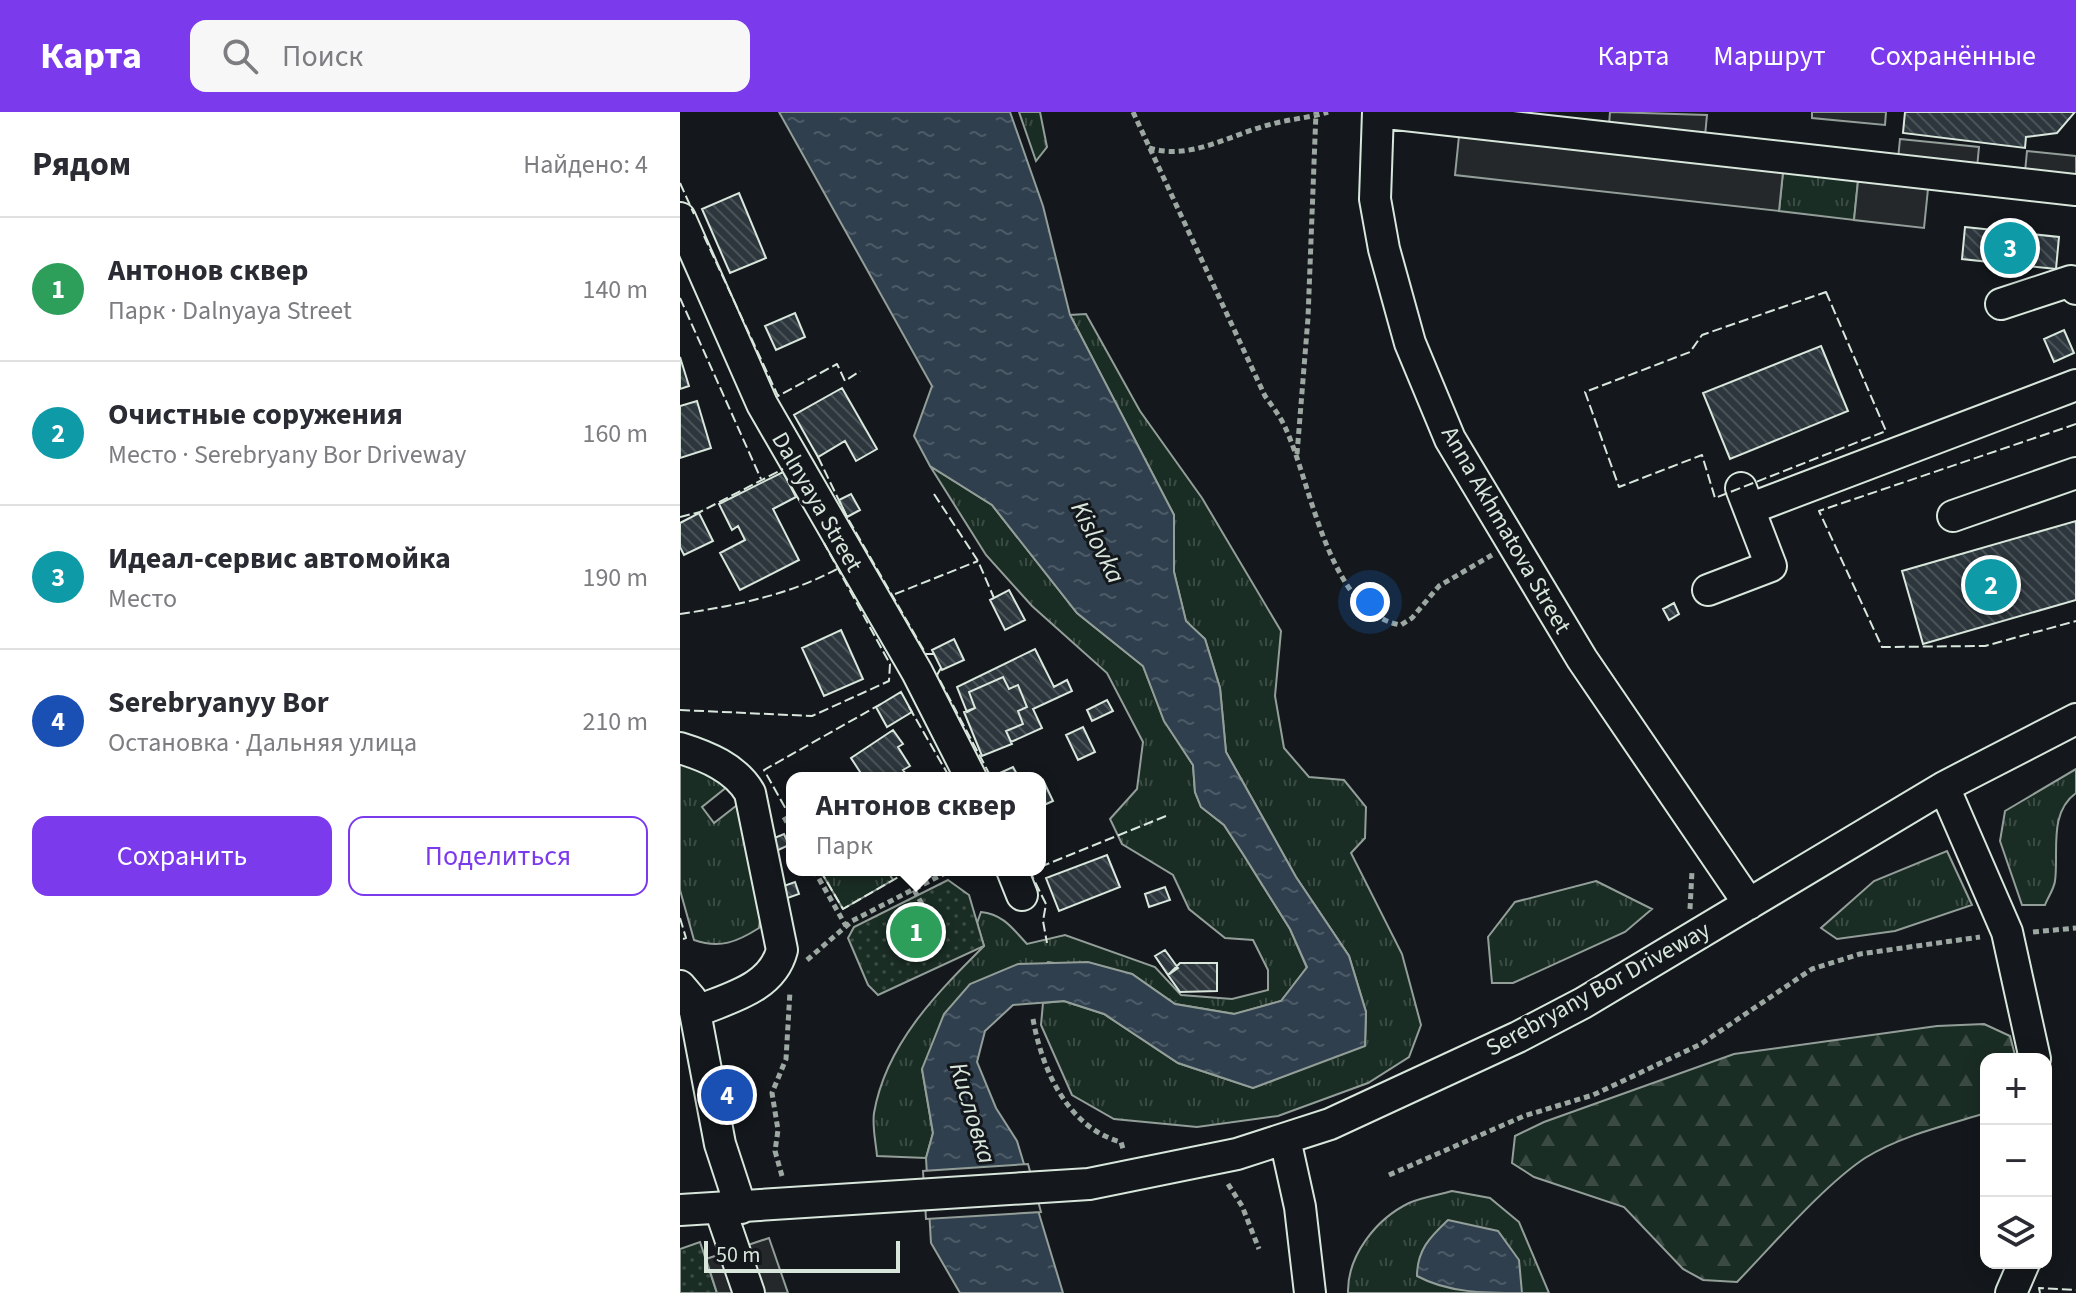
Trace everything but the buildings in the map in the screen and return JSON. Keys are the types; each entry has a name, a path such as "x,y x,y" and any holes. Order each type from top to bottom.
{"street":[{"path":"1378,112 2076,190"},
{"name":"Anna Akhmatova Street","path":"1378,112 1375,199 1384,249 1410,343 1450,439 1582,659 1749,904"},
{"name":"Dalnyaya Street","path":"680,218 762,404 917,672 968,772"},
{"path":"2001,304 2071,281 2076,289"},
{"path":"1708,590 1771,566 1745,498 2076,385"},
{"path":"1953,516 2076,473"},
{"name":"Serebryany Bor Driveway","path":"680,1210 730,1208 779,1192 877,1199 1089,1184 1237,1154 1330,1124 1518,1037 1645,968 1944,787 2076,719"},
{"path":"680,748 718,763 744,783 750,793 782,950 774,969 760,985 688,999 713,1094 730,1208 749,1293"},
{"path":"1944,787 2007,932 2034,1053"},
{"path":"1285,1139 1300,1207 1310,1293"},
{"path":"2011,1293 2021,1269"}],"path":[{"path":"1133,112 1265,396 1285,426 1316,518 1341,574 1362,606 1382,622 1401,625 1439,586 1513,543"},
{"path":"1148,148 1168,154 1272,123 1328,112"},
{"path":"1296,459 1308,318 1316,114"},
{"path":"817,876 846,926"},
{"path":"834,939 846,926 940,876"},
{"path":"914,890 934,925"},
{"path":"1389,1175 1524,1116 1593,1095 1701,1044 1812,969 1860,954 2007,932 2076,928"},
{"path":"779,1192 775,1151 778,1130 772,1093 786,1059 790,988 794,977"},
{"path":"1033,1019 1037,1041 1062,1102 1103,1138 1121,1142"},
{"path":"1227,1181 1242,1206 1259,1249"}],"green space":[{"path":"1019,112 1040,112 1047,147 1036,161"},
{"path":"1783,172 1858,181 1854,220 1779,211"},
{"path":"1086,314 1140,411 1202,498 1281,631 1275,696 1284,748 1309,777 1344,780 1366,807 1365,838 1351,853 1402,954 1421,1025 1409,1057 1368,1083 1278,1116 1197,1127 1114,1119 1072,1095 1041,1025 1043,1003 1064,1001 1104,1014 1178,1063 1253,1088 1365,1045 1366,1012 1349,956 1296,877 1226,752 1220,688 1205,639 1186,622 1174,572 1174,515 1070,315"},
{"path":"930,466 992,505 1077,613 1143,666 1164,720 1193,765 1195,792 1201,807 1224,825 1290,929 1307,968 1281,1001 1235,1014 1175,1004 1132,974 1048,962 922,1069 933,1133 926,1158 877,1156 874,1113 880,1088 901,1042 931,1002 984,946 977,923 981,912 1002,919 1027,944 1065,935 1155,967 1181,995 1232,999 1268,990 1268,970 1253,940 1225,938 1189,909 1173,875 1122,844 1110,819 1137,789 1143,742 1107,673 1032,606 986,555"},
{"path":"680,765 695,765 728,786 702,807 714,823 741,802 762,904 759,928 728,943 712,944 694,940 680,890"},
{"path":"2076,769 2076,793 2067,801 2058,822 2053,887 2045,905 2022,905 2000,841 2005,811"},
{"path":"1947,851 1972,905 1895,931 1837,939 1821,928 1874,881"},
{"path":"824,876 891,876 893,880 843,909"},
{"path":"948,880 969,895 984,946 878,995 868,985 848,938 854,927"},
{"path":"1596,881 1652,909 1625,932 1513,983 1492,983 1488,937 1515,902"},
{"path":"1984,1024 2010,1036 2014,1053 1980,1053 1980,1115 1908,1137 1865,1158 1816,1200 1737,1282 1703,1280 1683,1269 1624,1207 1534,1177 1512,1163 1515,1136 1544,1122 1734,1054 1937,1026"},
{"path":"1452,1191 1490,1198 1519,1222 1549,1293 1348,1293 1352,1266 1358,1252 1385,1219 1409,1203"},
{"path":"700,1242 717,1293 680,1293 680,1249"}],"shaded area":[{"path":"1610,112 1707,115 1705,136 1609,125"},
{"path":"1812,112 1886,112 1885,125 1812,118"},
{"path":"1459,136 1783,172 1779,211 1455,175"},
{"path":"1900,139 1979,147 1977,168 1898,159"},
{"path":"2027,151 2076,156 2076,177 2025,172"},
{"path":"1858,181 1928,189 1924,228 1854,220"},
{"path":"769,1238 788,1293 717,1293 706,1259"}],"water":[{"path":"779,112 1010,112 1043,206 1070,315 1174,515 1174,572 1186,621 1205,639 1220,688 1226,752 1296,877 1349,956 1366,1012 1365,1046 1253,1088 1178,1063 1104,1014 1064,1001 1013,1005 985,1031 977,1062 996,1108 1017,1141 1063,1293 960,1293 931,1243 926,1158 933,1133 922,1069 944,1014 970,984 1018,964 1088,962 1132,974 1175,1004 1234,1014 1281,1001 1307,967 1290,929 1224,825 1201,807 1195,792 1193,765 1164,721 1143,666 1077,613 992,505 930,466 914,436 932,386"},
{"path":"1448,1220 1498,1231 1519,1260 1522,1293 1454,1289 1417,1276 1419,1259 1426,1245"}],"pier":[{"path":"1028,1164 1041,1212 926,1219 923,1171"}],"fence":[{"path":"680,183 694,214"},
{"path":"704,236 778,396 837,364 845,381 860,371"},
{"path":"1826,292 1886,431 1715,498 1702,455 1619,487 1585,392 1690,352 1702,335 1826,292"},
{"path":"680,298 761,479"},
{"path":"2076,424 1819,511 1882,647 1985,646 2076,621"},
{"path":"818,457 847,517 926,654 935,654"},
{"path":"680,517 700,512 783,469"},
{"path":"934,494 978,561 994,598"},
{"path":"680,710 812,716 889,681 890,664 824,543"},
{"path":"895,594 978,561"},
{"path":"680,614 761,598 800,586 837,569"},
{"path":"941,668 937,675 988,772"},
{"path":"786,809 764,770 881,704"},
{"path":"909,707 947,772"},
{"path":"1046,865 1166,816"},
{"path":"824,876 843,909 900,876"},
{"path":"913,876 917,879 922,876"},
{"path":"1032,876 1046,904 1043,921 1047,943"},
{"path":"680,918 686,938 680,940"},
{"path":"2040,1293 2039,1288 2076,1290"}],"place":[{"name":"Идеал-сервис автомойка","path":"2010,248"},
{"name":"Очистные соружения","path":"1991,585"},
{"name":"Aнтонов сквер","path":"916,932"},
{"name":"Serebryanyy Bor","path":"727,1095"}],"water label":[{"name":"Kislovka","path":"1098,542"},
{"name":"Кисловка","path":"973,1113"}]}
